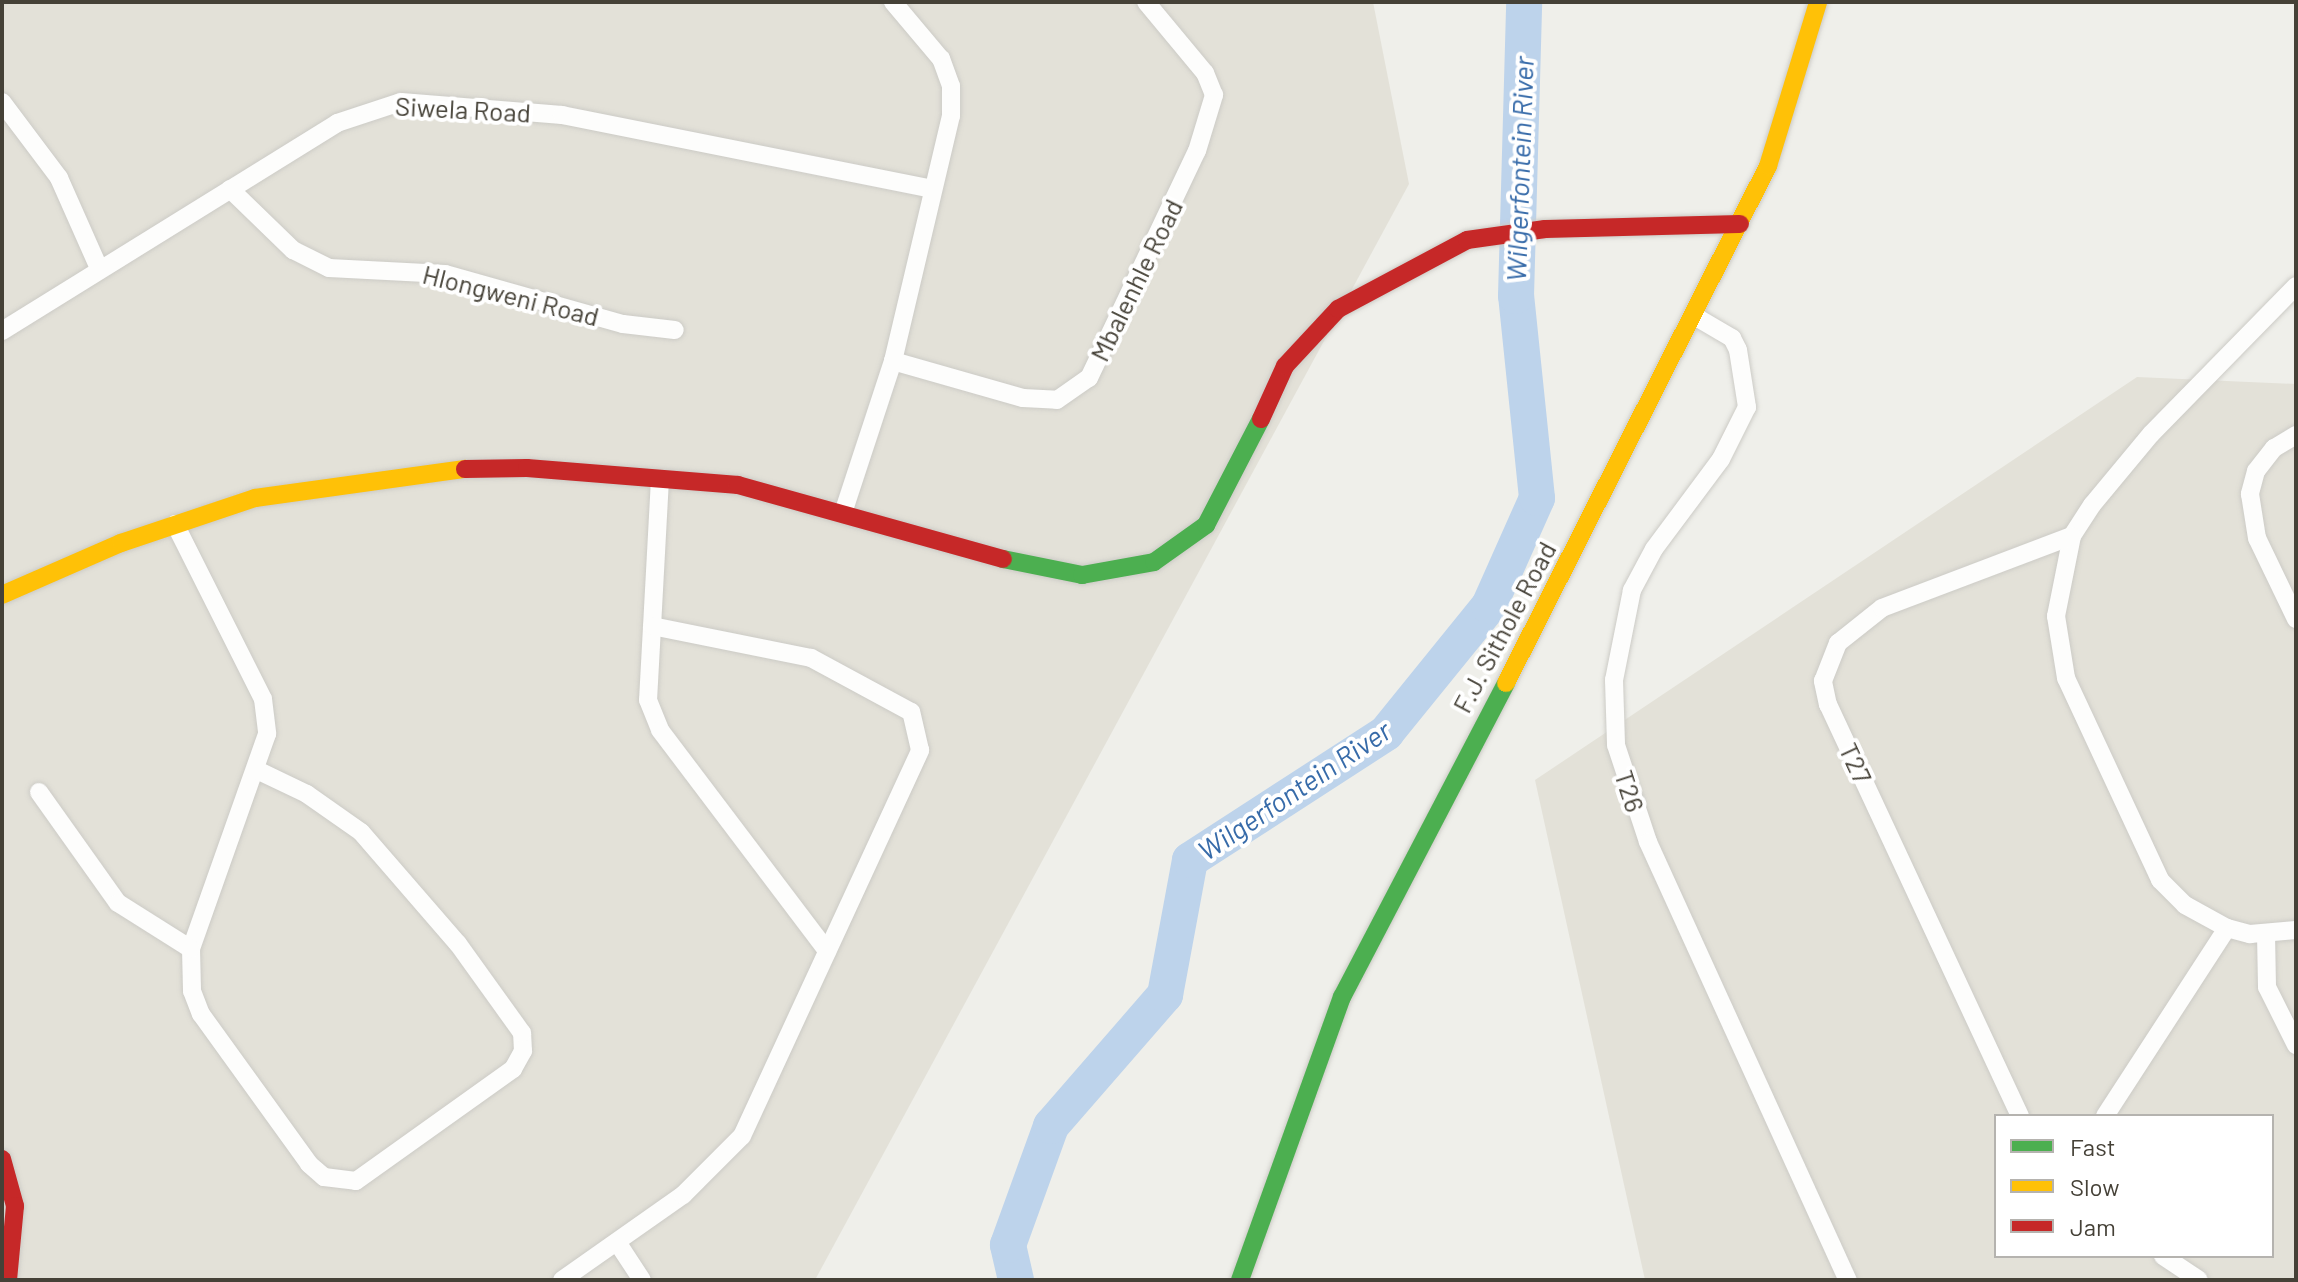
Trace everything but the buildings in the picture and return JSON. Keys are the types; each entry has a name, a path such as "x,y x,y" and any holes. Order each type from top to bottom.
{"street":[{"path":"844,510 893,361 931,189 951,116 951,86 941,59 893,2"},
{"name":"Mbalenhle Road","path":"893,361 1023,398 1057,400 1089,378 1197,151 1214,95 1205,73 1146,2"},
{"name":"F.J. Sithole Road","path":"1240,1280 1342,997 1696,317 1740,224 1795,90 1818,2"},
{"path":"2,102 59,178 98,266"},
{"name":"Siwela Road","path":"2,331 98,266 337,123 401,102 562,115 931,189"},
{"name":"Hlongweni Road","path":"230,189 293,250 329,268 445,274 623,324 675,330"},
{"path":"2,595 175,524 255,498 443,470 609,470 660,479 738,485 844,510 1037,569 1082,575 1154,562 1206,525 1228,491 1285,366 1320,327 1404,269 1444,248 1483,238 1545,229 1740,224"},
{"path":"2296,286 2151,434 2072,536 2056,616 2066,678 2160,880 2185,905 2227,928 2266,934 2296,930"},
{"name":"T26","path":"1696,317 1732,338 1738,350 1747,407 1721,459 1654,549 1632,590 1614,680 1616,745 1648,842 1848,1280"},
{"path":"2296,435 2265,460 2250,494 2257,538 2296,619"},
{"path":"660,479 648,700 660,730 827,951"},
{"path":"175,524 263,699 267,734 259,771 230,827 191,949 189,977 201,1014 324,1177 356,1181 376,1172 513,1069 523,1051 522,1033 508,1010 389,860 332,810 259,771"},
{"name":"T27","path":"2019,1114 1828,705 1823,681 1838,643 1882,608 2072,536"},
{"path":"562,1280 708,1174 742,1136 920,750 917,722 895,700 811,658 652,626"},
{"path":"39,792 118,903 191,949"},
{"path":"2106,1114 2227,928"},
{"path":"2266,934 2267,987 2296,1045"},
{"path":"2,1159 15,1206 8,1280"},
{"path":"617,1242 642,1280"},
{"path":"2166,1258 2199,1280"}],"shaded area":[{"path":"2,2 1373,2 1409,184 815,1280 2,1280"},
{"path":"2137,377 2296,384 2296,1280 1645,1280 1535,780"}],"waterway":[{"name":"Wilgerfontein River","path":"1016,1280 1008,1245 1051,1126 1165,995 1190,860 1386,733 1489,606 1537,498 1516,296 1524,2"}],"traffic: fast":[{"path":"1003,559 1082,575 1154,562 1206,525 1261,419"},
{"path":"1240,1280 1342,997 1506,683"}],"traffic: slow":[{"path":"1506,683 1768,166 1818,2"},
{"path":"2,595 121,543 255,498 465,469"}],"traffic: jam":[{"path":"1261,419 1285,366 1338,309 1467,240 1545,229 1740,224"},
{"path":"465,469 527,468 738,485 1003,559"},
{"path":"2,1159 15,1206 8,1280"}]}
